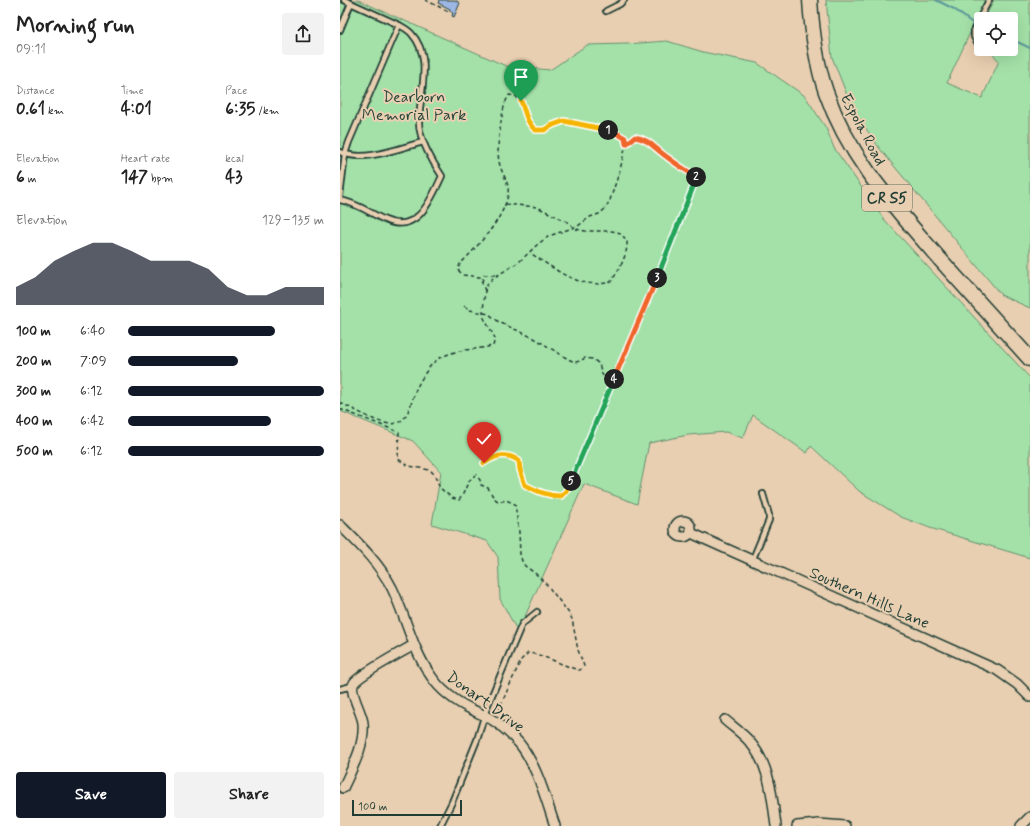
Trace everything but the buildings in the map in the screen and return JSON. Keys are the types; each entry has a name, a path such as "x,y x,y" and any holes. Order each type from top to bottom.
{"main road":[{"name":"Espola Road","path":"810,0 814,42 826,91 844,133 860,161 889,200 1030,359"}],"street":[{"name":"Donart Drive","path":"340,525 371,558 386,578 398,602 414,645 426,668 438,686 457,701 493,720 519,743 529,758 536,774 555,826"},
{"name":"Southern Hills Lane","path":"691,533 997,670 1017,684 1030,697"},
{"path":"343,788 359,751 362,737 362,717 353,694 352,686 356,680 414,645"},
{"path":"725,720 748,740 759,755 772,788 776,826"},
{"path":"1021,826 1030,817"},
{"path":"797,826 818,824 845,826"}],"lane":[{"path":"340,200 358,205 396,224 408,223 426,208 442,176 424,142 419,124 424,83 423,58 420,45 410,32 399,25 344,0"},
{"path":"606,11 620,4 624,0"},
{"path":"983,12 989,0"},
{"path":"340,30 351,3"},
{"path":"340,197 345,154 349,142 399,25"},
{"path":"340,152 357,157 369,156 424,142"},
{"path":"752,561 769,520 763,494"},
{"path":"440,826 452,802 477,740 487,707 522,624 537,612"},
{"path":"340,689 352,686"}],"path":[{"path":"425,0 448,11"},
{"path":"432,4 434,0"},
{"path":"340,403 357,412 386,423 396,423 404,418 409,411 417,387 436,360 449,354 493,346 495,338 484,318 483,311 485,291 488,283 519,262 549,236 578,226 590,217 599,214 604,209 610,200 615,186 626,144 625,138 605,129 564,121 544,130 535,130 528,124 524,115 521,101 516,96 509,95 505,103 502,117 498,154 499,162 508,187 505,204 498,219 460,264 458,270 463,275 480,277 485,291"},
{"path":"484,463 502,455 512,456 519,461 520,470 525,485 546,495 561,496 566,491 570,483 658,277 697,177 667,157 654,145 642,138 635,137 626,144"},
{"path":"505,204 537,207 566,221 576,229 585,231 611,230 618,232 627,240 628,249 611,282 601,285 568,277 530,253"},
{"path":"482,282 484,275 498,275"},
{"path":"464,306 470,310 489,314 499,322 534,338 575,362 580,362 585,358 593,358 599,364 602,374 611,388"},
{"path":"340,409 399,432 398,459 409,466 430,470 434,474 440,488 452,498 459,500 464,495 466,486 472,477 476,475 481,484 488,488 494,498 499,502 506,500 515,504 522,561 525,566 548,586 568,612 572,619 578,650 584,666 580,670 528,653 521,660 498,711"}],"green space":[{"name":"Dearborn Memorial Park","path":"340,0 358,0 506,66 550,70 587,45 667,41 703,52 757,63 805,96 826,128 834,148 883,218 1030,378 1030,558 930,528 901,517 859,491 811,446 807,453 753,415 743,438 726,432 688,435 649,443 637,504 584,484 518,632 500,599 498,557 487,541 432,524 441,472 413,441 340,411"},
{"path":"826,0 985,0 980,12 974,12 974,24 947,83 982,98 999,61 994,56 1018,56 1018,12 988,12 994,0 1030,0 1030,308 1001,295 880,149 852,108 832,57"}],"waterway":[{"path":"936,0 954,9 974,23"},
{"path":"1018,42 1030,48"}],"route":[{"path":"484,463 490,459 502,455 512,456 519,461 520,470 525,485 540,493 551,496 561,496 566,491 658,277 697,177 682,168 654,145 642,138 635,137 626,144 625,138 605,129 564,121 544,130 535,130 528,124 524,115 524,108 521,101"}]}
